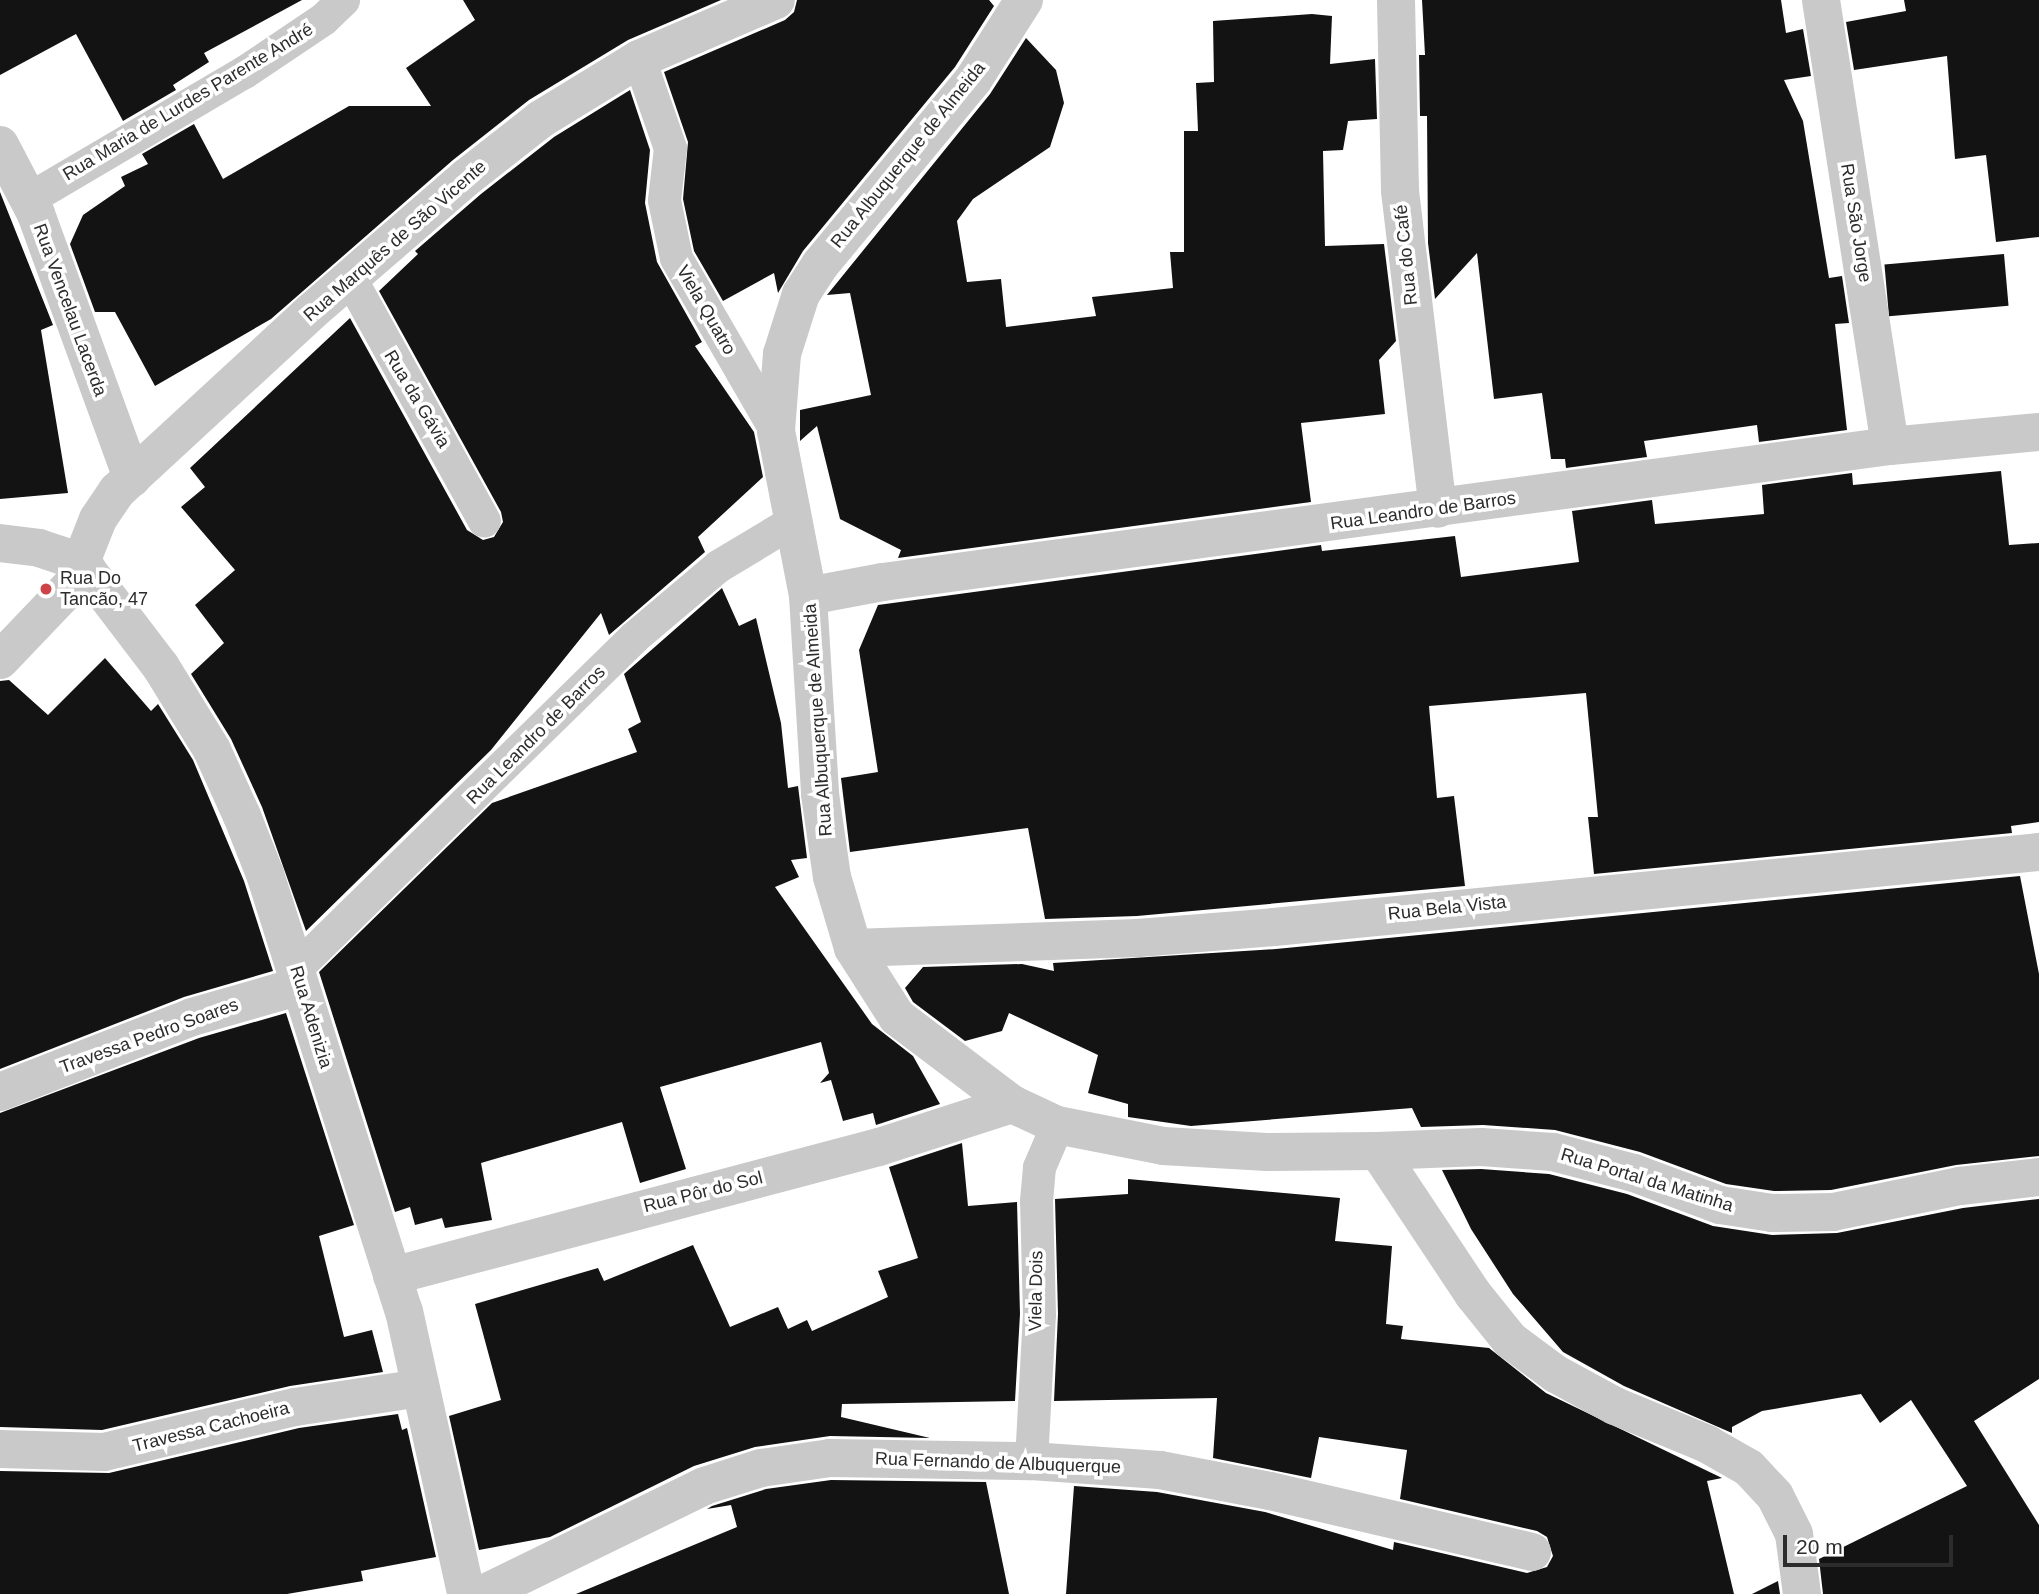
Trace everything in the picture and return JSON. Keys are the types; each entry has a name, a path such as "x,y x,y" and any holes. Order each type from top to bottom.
{"street":[{"name":"Rua Marquês de São Vicente","path":"84,566 98,519 132,478 350,278 541,119 639,59 776,0"},
{"name":"Rua Albuquerque de Almeida","path":"1024,0 973,80 853,220 802,294 782,354 776,432 808,597 820,794 832,877 853,948 897,1017 1013,1104 1058,1125 1163,1146 1267,1152 1378,1151"},
{"name":"Rua do Café","path":"1396,0 1400,191 1438,509"},
{"name":"Rua São Jorge","path":"1821,0 1891,446"},
{"name":"Rua Vencelau Lacerda","path":"0,145 28,199 132,478"},
{"name":"Rua Leandro de Barros","path":"808,597 883,582 1891,446 2039,432"},
{"path":"0,543 39,548 84,566 0,660"},
{"name":"Rua Adenizia","path":"84,566 161,667 212,750 265,874 392,1276 421,1388 466,1594"},
{"name":"Rua Bela Vista","path":"853,948 1138,938 1274,928 2039,852"},
{"name":"Travessa Pedro Soares","path":"0,1092 298,977"},
{"name":"Rua Pôr do Sol","path":"392,1276 879,1147 1013,1104"},
{"name":"Rua Portal da Matinha","path":"1378,1151 1481,1147 1553,1152 1634,1173 1720,1205 1772,1213 1833,1212 1960,1186 2039,1177"},
{"path":"1378,1151 1473,1294 1510,1340 1556,1374 1615,1406 1707,1444 1757,1478 1774,1496 1794,1534 1802,1594"},
{"name":"Travessa Cachoeira","path":"0,1449 104,1452 295,1406 421,1388"},
{"name":"Rua Fernando de Albuquerque","path":"483,1594 704,1486 761,1468 830,1458 1031,1461 1160,1470 1270,1491 1532,1552"}],"lane":[{"name":"Rua Maria de Lurdes Parente André","path":"28,199 243,72 343,0"},
{"name":"Viela Quatro","path":"639,59 670,148 664,200 676,258 776,432"},
{"name":"Rua da Gávia","path":"350,278 484,521"},
{"name":"Rua Leandro de Barros","path":"298,977 635,637 718,566 793,522"},
{"name":"Viela Dois","path":"1031,1461 1039,1314 1036,1201 1039,1167 1058,1125"}],"building":[{"path":"0,0 302,0 204,53 209,62 173,85 176,90 123,121 76,34 0,75"},
{"path":"463,0 721,0 628,40 529,100 453,160 271,319 155,386 115,312 95,312 70,244 83,215 125,186 121,177 148,164 142,154 194,124 223,179 349,106 431,106 406,68 475,20"},
{"path":"797,0 989,0 994,6 955,67 803,251 778,293 774,273 723,301 694,251 683,199 688,142 664,72 785,20 794,12"},
{"path":"1422,0 1781,0 1786,33 1803,29 1811,76 1784,80 1803,121 1829,278 1842,276 1849,323 1835,324 1847,430 1759,442 1757,425 1644,441 1647,457 1566,468 1565,459 1551,459 1542,393 1494,399 1477,253 1435,299 1428,243 1427,116 1420,116 1419,55 1425,55"},
{"path":"1904,0 2039,0 2039,237 1996,242 1986,155 1955,159 1947,56 1854,70 1846,22 1906,11"},
{"path":"1312,14 1332,16 1330,64 1375,59 1377,119 1348,121 1343,150 1323,151 1325,246 1384,244 1396,341 1379,360 1385,414 1301,423 1311,502 898,558 901,550 840,519 817,426 800,441 800,410 871,395 850,293 827,295 990,94 1026,38 1056,70 1064,103 1050,147 973,199 957,221 967,282 1001,279 1006,327 1096,316 1092,297 1173,288 1170,252 1184,252 1184,131 1198,131 1196,83 1214,82 1213,21"},
{"path":"630,90 650,150 645,203 657,262 702,342 695,346 754,432 763,477 698,537 705,552 609,635 601,613 491,750 306,931 262,807 231,739 191,674 224,643 195,605 235,570 181,507 205,487 190,468 350,318 467,530 483,540 494,537 503,522 501,512 379,291 418,254 415,251 481,194 554,137"},
{"path":"0,192 53,325 41,330 68,493 0,499"},
{"path":"2004,254 2009,306 1889,316 1884,264"},
{"path":"2001,471 2009,545 2039,543 2039,822 2011,826 2012,833 1594,874 1588,817 1598,817 1586,693 1429,706 1437,798 1454,796 1465,886 1137,916 1045,919 1028,828 850,852 841,778 878,772 859,650 878,605 1321,545 1322,551 1455,536 1461,577 1579,562 1572,511 1652,500 1655,524 1764,514 1762,485 1852,473 1853,485"},
{"path":"722,588 739,626 756,618 781,723 788,788 798,786 807,858 791,860 799,877 775,887 872,1024 913,1056 940,1104 876,1125 873,1113 843,1121 831,1080 820,1083 829,1073 821,1042 660,1087 686,1169 640,1183 622,1122 481,1163 492,1220 445,1228 442,1218 415,1225 410,1207 395,1212 319,972 492,803 637,752 628,729 641,722 624,674"},
{"path":"105,658 151,711 158,704 193,760 244,881 273,971 184,997 0,1069 0,681 9,680 48,715"},
{"path":"2020,876 2039,974 2039,1156 1956,1165 1831,1190 1774,1191 1726,1184 1640,1152 1555,1130 1483,1125 1421,1127 1412,1108 1191,1126 1128,1117 1128,1104 1088,1093 1098,1055 1009,1013 1002,1031 965,1041 913,1002 905,988 923,967 1022,964 1054,971 1053,963 1276,949"},
{"path":"286,1013 354,1225 319,1236 344,1337 372,1330 383,1372 290,1386 102,1430 0,1427 0,1113 199,1038"},
{"path":"962,1143 968,1206 1017,1202 1020,1314 1015,1401 842,1404 841,1417 930,1438 830,1436 755,1447 694,1466 550,1537 479,1550 449,1416 501,1400 475,1304 598,1268 604,1281 693,1245 730,1327 778,1307 788,1329 807,1320 812,1331 888,1297 878,1271 918,1258 889,1167"},
{"path":"1481,1169 1549,1174 1627,1194 1713,1226 1772,1235 1837,1233 1963,1208 2039,1199 2039,1379 1974,1421 2039,1525 2039,1594 1823,1594 1819,1559 1967,1486 1911,1400 1880,1423 1861,1394 1762,1411 1732,1427 1732,1433 1624,1386 1563,1352 1513,1294 1471,1229 1442,1170"},
{"path":"1128,1179 1340,1198 1335,1241 1392,1246 1386,1324 1403,1326 1401,1339 1489,1348 1546,1393 1722,1478 1707,1481 1734,1594 1066,1594 1074,1486 1157,1492 1265,1512 1393,1550 1394,1542 1527,1573 1547,1567 1553,1556 1547,1537 1537,1531 1400,1499 1407,1450 1319,1437 1311,1478 1213,1458 1217,1398 1054,1401 1058,1314 1055,1199 1128,1194"},
{"path":"398,1414 402,1430 407,1428 436,1557 361,1571 363,1581 287,1594 0,1594 0,1471 109,1473 299,1428"},
{"path":"831,1480 986,1482 1009,1594 576,1594 737,1527 731,1505 707,1509 712,1506 766,1489"},
{"path":"1778,1581 1780,1594 1752,1594"}],"place":[{"name":"Rua Do Tancão, 47","path":"46,589"}]}
